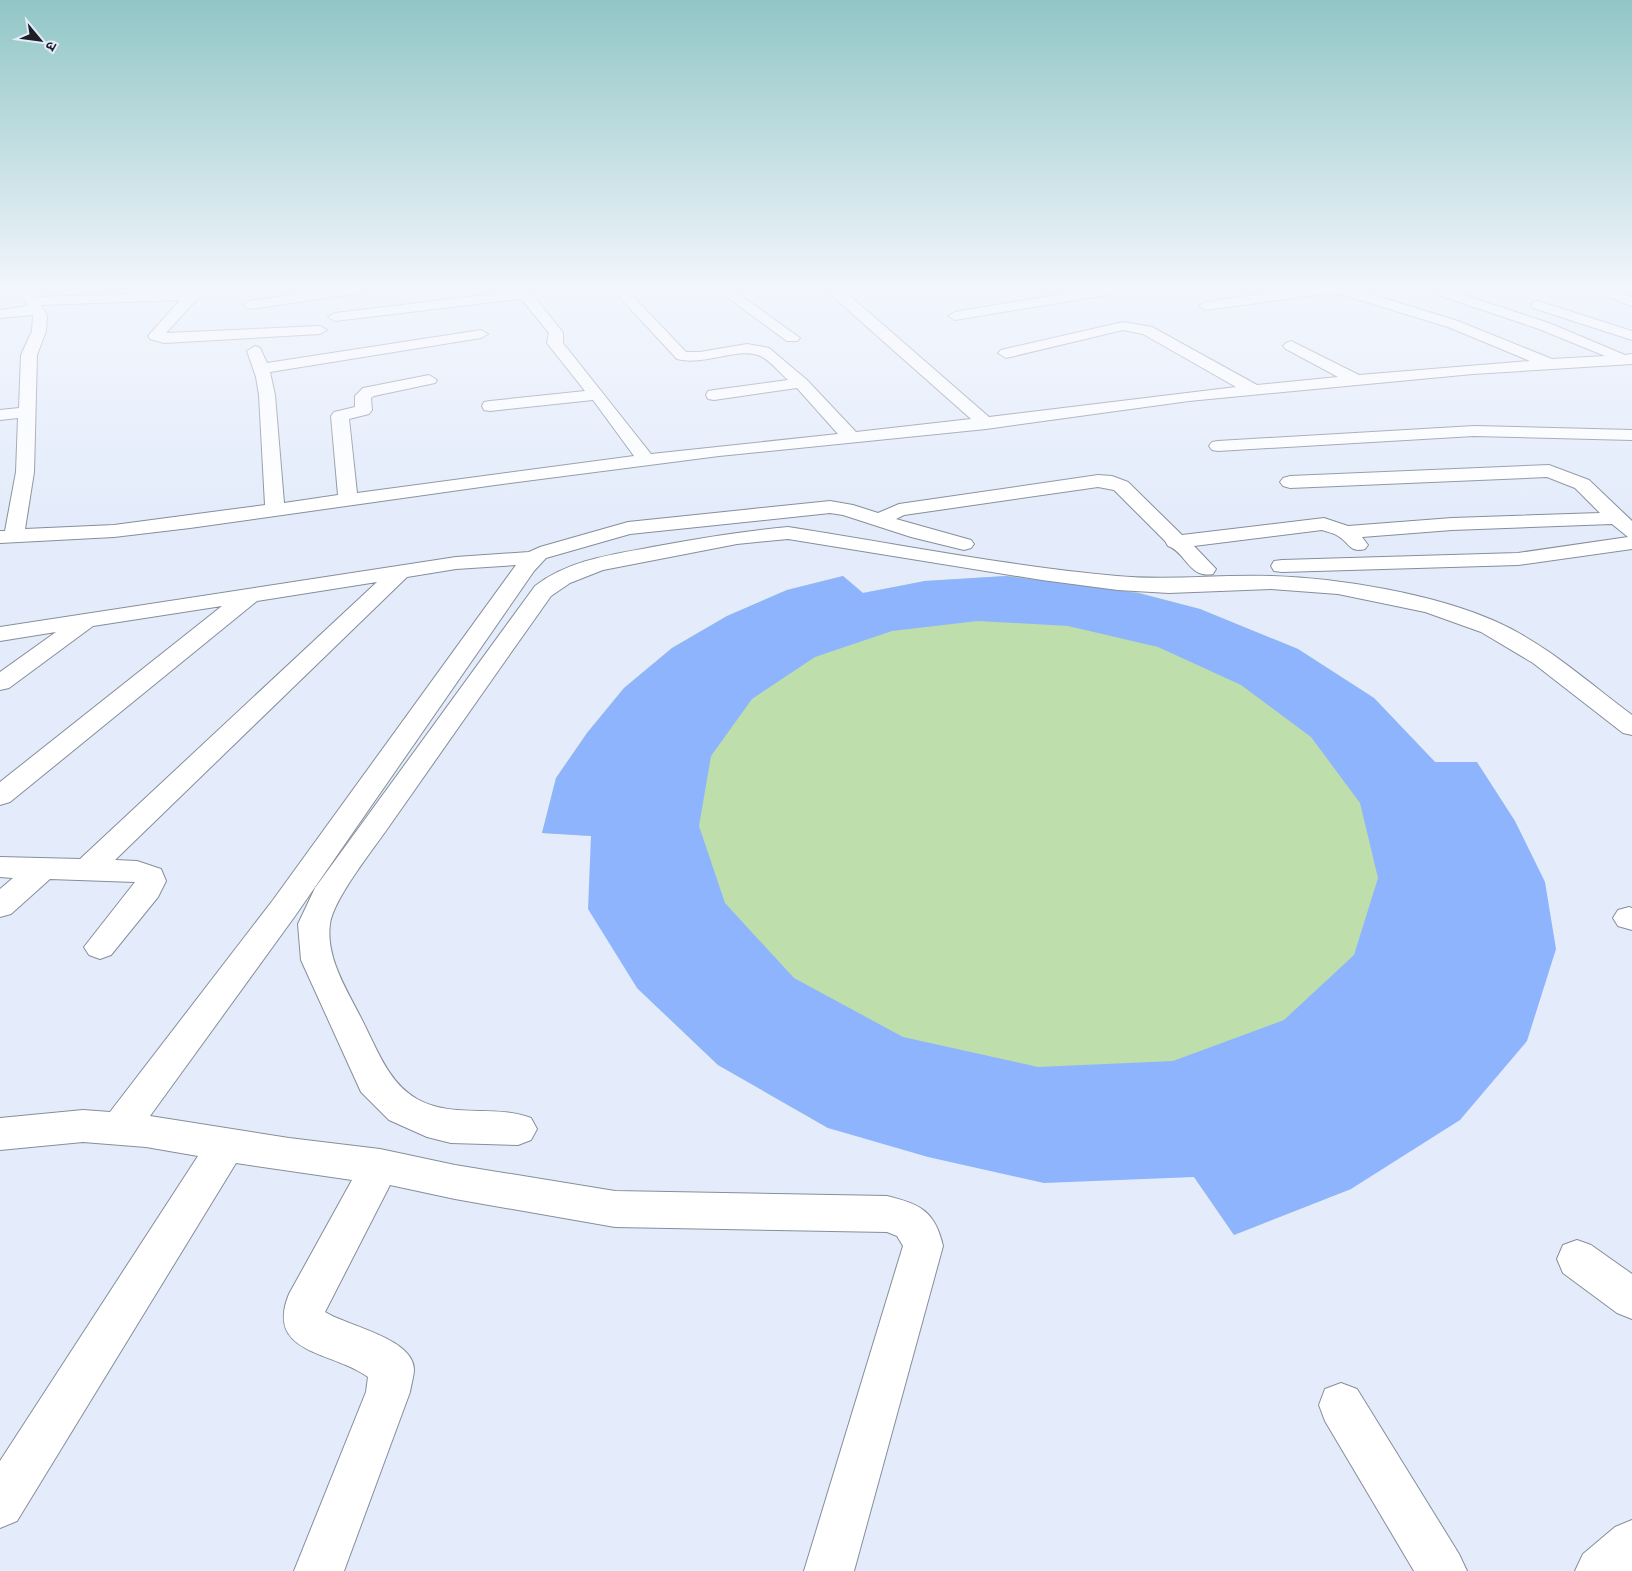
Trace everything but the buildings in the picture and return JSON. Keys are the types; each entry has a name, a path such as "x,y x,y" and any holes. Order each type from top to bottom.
{"street":[{"path":"29,360 25,472 7,537 114,531 646,460 986,424 1125,404 1356,380 1603,360"},
{"path":"258,360 267,394 275,511"},
{"path":"262,369 316,360"},
{"path":"570,360 598,394 646,460"},
{"path":"777,360 801,383 852,439"},
{"path":"914,360 986,424"},
{"path":"1201,360 1256,391"},
{"path":"1318,360 1356,380"},
{"path":"1544,360 1551,363"},
{"path":"348,501 340,416 363,410 363,396 369,392 430,380"},
{"path":"714,395 801,383"},
{"path":"490,406 598,394"},
{"path":"0,415 27,412"},
{"path":"1218,446 1474,431 1632,435"},
{"path":"1375,438 1416,476"},
{"path":"1290,482 1541,470 1556,472 1582,484 1625,525"},
{"path":"879,520 899,510 1105,481 1122,486 1205,569"},
{"path":"0,634 456,563 532,558 547,551 628,528 652,524 830,507 846,509 940,539 1069,565 1117,571 1518,559 1632,543"},
{"path":"1176,542 1318,524 1331,525 1346,532 1374,563"},
{"path":"1346,532 1452,524 1625,525"},
{"path":"518,1129 451,1127 428,1121 402,1109 374,1081 317,960 314,924 326,896 359,847 543,591 553,583 576,571 598,564 737,538 788,533 1042,574 1118,583 1169,586 1271,582 1338,587 1431,607 1489,627 1541,658 1632,727"},
{"path":"120,1128 284,908 532,558"},
{"path":"88,869 400,572"},
{"path":"0,796 250,595"},
{"path":"0,683 88,620"},
{"path":"0,866 146,872 151,880 147,889 100,947"},
{"path":"0,906 43,868"},
{"path":"8,1139 74,1126 120,1128 380,1166 455,1182 615,1209 887,1214 901,1217 915,1224 921,1234 923,1246 830,1571"},
{"path":"0,1504 226,1145"},
{"path":"319,1571 388,1392 392,1367 378,1357 312,1330 305,1325 302,1319 304,1309 380,1166"},
{"path":"1577,1259 1632,1299"},
{"path":"1342,1405 1442,1571"},
{"path":"1600,1571 1632,1544"}],"green space":[{"path":"1021,575 1102,583 1200,609 1298,649 1374,698 1435,762 1477,762 1351,1189 1234,1235 1194,1177 828,1128 718,1065 637,988 591,836 542,833 556,778 587,733 624,688 672,648 727,616 787,590 843,576 863,593 925,581"}]}
